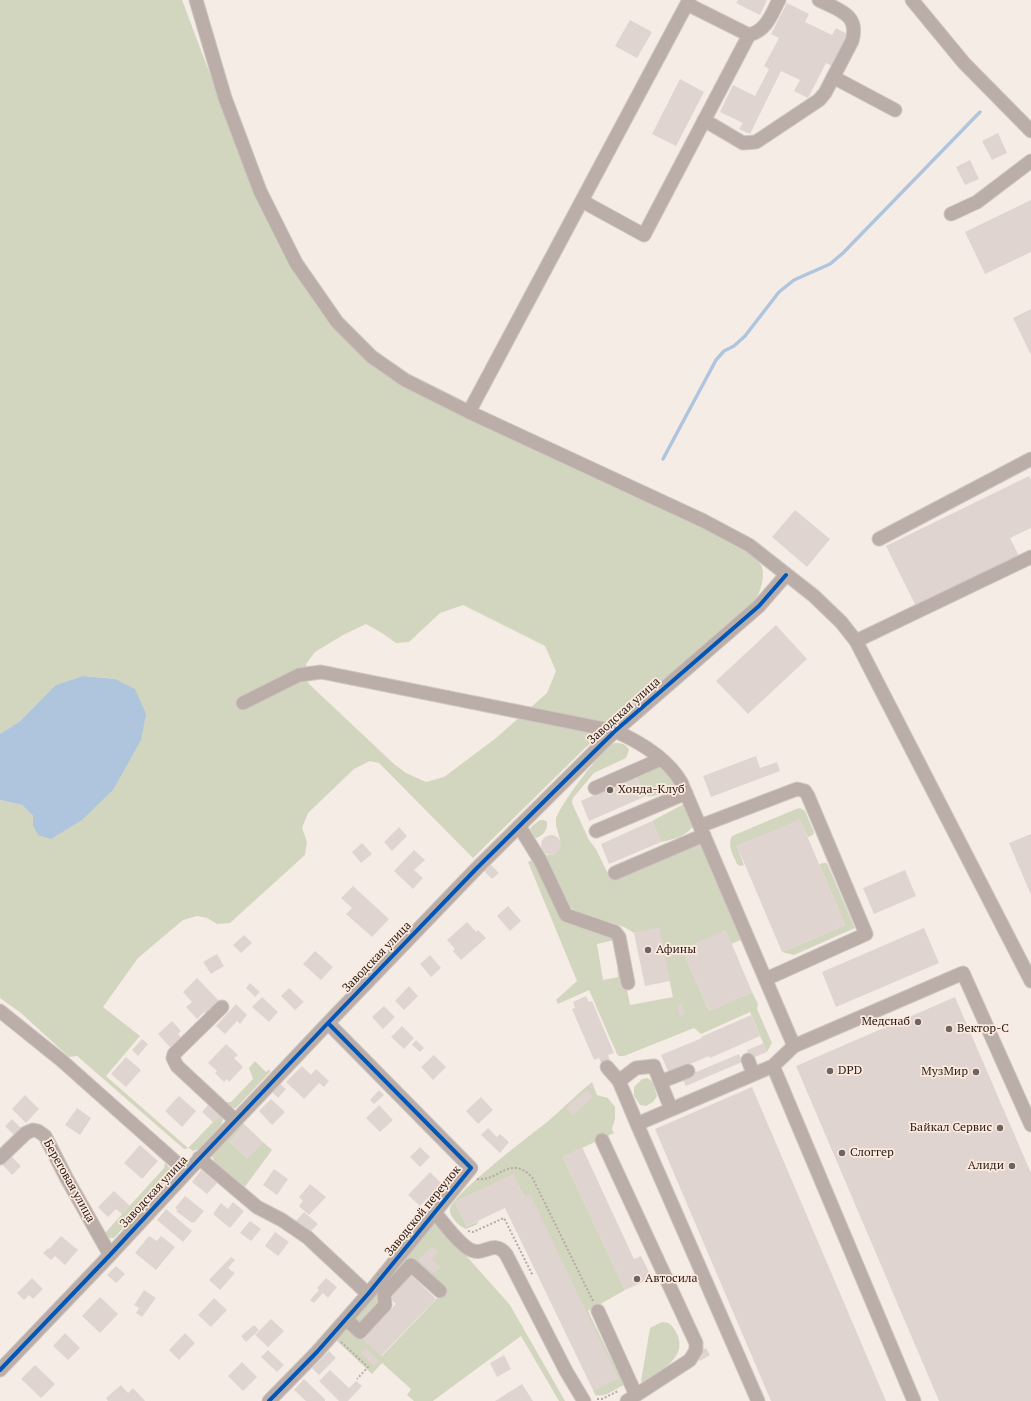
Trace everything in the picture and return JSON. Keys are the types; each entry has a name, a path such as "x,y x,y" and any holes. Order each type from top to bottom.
{"street":[{"path":"196,0 225,98 260,191 296,263 337,322 372,357 405,380 469,412 704,521 749,546 814,596 841,622 856,642 1030,978"},
{"path":"582,201 644,235 749,35 760,31 765,26 779,0"},
{"path":"704,120 743,143 756,142 819,100 825,93 852,41 854,33 854,26 851,19 844,13 819,0"},
{"path":"912,0 964,63 1031,131"},
{"path":"469,412 688,2 749,35"},
{"path":"833,77 894,110"},
{"path":"951,214 977,202 1031,161"},
{"path":"879,539 1031,459"},
{"path":"856,642 1031,558"},
{"name":"Заводская улица","path":"0,1370 110,1255 235,1120 519,826 615,731 759,606 786,575"},
{"path":"243,703 299,675 320,672 615,731 630,739 661,759 675,772 686,793 794,1046"},
{"path":"595,788 661,759"},
{"path":"615,873 702,830 797,789 805,791 866,934 766,979"},
{"path":"596,831 686,793"},
{"path":"519,826 540,860 566,915 615,932 619,937 628,983"},
{"path":"637,1124 753,1073 773,1066 794,1046 963,973 1031,1126"},
{"path":"222,1007 174,1054 173,1058 177,1066 235,1120"},
{"path":"0,1011 61,1060 186,1172"},
{"name":"Заводской переулок","path":"269,1401 333,1334 368,1294 471,1168 328,1023"},
{"path":"748,1060 753,1073"},
{"path":"619,1081 636,1068 654,1066 671,1109"},
{"path":"773,1066 914,1401"},
{"path":"607,1067 619,1081 758,1401"},
{"path":"660,1082 688,1070"},
{"name":"Береговая улица","path":"0,1158 30,1131 38,1131 45,1136 67,1179 110,1255"},
{"path":"598,1311 632,1398 690,1360 696,1350 696,1343 602,1140"},
{"path":"199,1158 257,1207 282,1220 307,1237 368,1294"},
{"path":"435,1212 459,1240 469,1249 478,1252 494,1247 502,1249 506,1254 566,1372 584,1401"},
{"path":"346,1319 360,1332 385,1305 384,1294 411,1265 440,1291"}],"path":[{"path":"464,1178 485,1180 506,1168 521,1168 532,1177 598,1311"},
{"path":"333,1334 368,1367 357,1379"}],"green space":[{"path":"0,0 182,0 255,193 368,361 702,526 744,550 759,562 763,571 761,588 754,602 750,606 584,749 473,858 379,763 370,761 354,769 308,813 302,828 307,842 305,855 230,923 217,924 207,918 197,916 183,920 138,958 103,1007 140,1036 106,1076 188,1148 220,1115 223,1120 221,1125 199,1149 193,1151 189,1148 184,1149 77,1056 69,1057 21,1013 0,998 0,800 22,805 33,816 33,825 115,679 83,676 57,685 20,721 0,734","holes":["463,605 545,646 556,671 547,693 496,738 444,777 426,782 406,773 394,764 308,683 306,664 315,652 343,635 366,624 396,643 409,642 440,613"]},
{"path":"615,743 624,744 627,746 629,750 626,758 594,773 573,798 572,803 589,840 596,849 609,876 614,879 695,845 700,845 741,940 731,944 682,949 709,1011 752,992 758,1004 757,1009 772,1043 767,1052 750,1012 701,1034 694,1028 624,1056 619,1056 589,990 558,1004 556,1000 577,981 528,862 532,860 535,862 564,918 612,935 615,940 597,944 603,980 618,977 617,969 623,969 630,1005 673,997 658,928 634,933 624,927 580,913 571,908 548,870 541,854 544,852 547,855 553,855 558,852 560,848 560,839 556,819 559,812 592,765 609,747"},
{"path":"661,767 673,775 676,786 661,794 644,797 636,776"},
{"path":"682,805 686,806 694,825 683,835 661,842 652,821"},
{"path":"800,808 805,811 814,832 813,835 808,837 800,820 737,846 744,865 740,866 737,864 730,847 732,836"},
{"path":"540,820 547,822 547,828 541,836 536,838 533,836 530,829"},
{"path":"827,863 855,928 794,955 782,952 845,925 819,864"},
{"path":"179,1058 226,1102 231,1102 253,1079 249,1068 255,1061 266,1072 269,1069 270,1072 236,1108 231,1108 180,1063"},
{"path":"647,1078 652,1081 657,1096 653,1102 646,1106 640,1105 634,1096 634,1087 642,1079"},
{"path":"592,1082 597,1095 608,1098 615,1107 615,1119 612,1129 614,1133 563,1157 625,1290 588,1311 624,1385 599,1396 595,1395 593,1390 618,1378 513,1175 455,1202 467,1226 479,1221 476,1225 466,1229 464,1228 458,1224 450,1212 454,1202 477,1179 546,1123"},
{"path":"242,1122 245,1125 230,1142 247,1158 263,1142 272,1150 244,1188 216,1165 212,1156 213,1152"},
{"path":"165,1163 172,1170 171,1176 114,1238 109,1238 104,1234 164,1168"},
{"path":"434,1223 439,1225 510,1305 565,1401 559,1401 521,1336 433,1401 414,1401 407,1395 411,1389 382,1363 372,1374 335,1339 349,1325 382,1356 445,1290 413,1260 382,1302 359,1324 353,1319"},
{"path":"662,1322 668,1323 675,1330 679,1341 679,1349 671,1363 642,1383 641,1381 650,1328"}],"water":[{"path":"83,676 115,679 135,689 146,714 141,740 113,790 82,820 51,839 38,835 33,825 33,816 22,805 0,800 0,734 20,721 56,685"}],"building":[{"path":"738,0 767,0 760,15 736,3"},
{"path":"787,3 809,14 805,22 832,35 836,28 847,34 832,66 826,63 808,98 794,91 800,80 781,71 750,134 739,129 743,123 720,112 733,85 755,96 769,69 764,66 779,38 771,34"},
{"path":"630,20 652,32 637,58 615,46"},
{"path":"680,79 704,92 676,146 652,134"},
{"path":"998,133 1007,153 992,160 982,141"},
{"path":"970,160 979,179 965,185 956,167"},
{"path":"1031,200 1031,252 985,274 965,232"},
{"path":"1031,309 1031,355 1013,318"},
{"path":"1029,476 1031,480 1031,528 1010,538 1019,556 916,606 886,546"},
{"path":"795,510 830,539 807,567 772,537"},
{"path":"776,625 807,659 748,714 716,681"},
{"path":"756,756 760,768 777,762 780,771 711,797 703,776"},
{"path":"636,776 644,797 589,821 581,801"},
{"path":"800,819 845,925 782,952 737,846"},
{"path":"652,821 661,842 609,864 601,844"},
{"path":"399,827 407,836 392,851 384,842"},
{"path":"1031,834 1031,895 1009,843"},
{"path":"551,835 558,838 561,845 558,852 551,855 544,852 541,845 544,838"},
{"path":"362,843 372,854 361,863 352,852"},
{"path":"414,850 425,860 414,870 423,878 413,889 394,871"},
{"path":"491,865 499,873 492,879 484,871"},
{"path":"905,870 916,896 874,914 863,888"},
{"path":"353,886 389,919 372,937 346,914 352,908 341,898"},
{"path":"508,906 521,921 510,931 497,916"},
{"path":"467,922 476,932 478,930 486,938 461,960 453,951 455,949 447,940"},
{"path":"659,927 670,981 645,986 634,933"},
{"path":"924,928 939,963 836,1007 822,972"},
{"path":"726,930 752,992 709,1011 682,949"},
{"path":"244,935 252,943 241,953 233,945"},
{"path":"315,951 333,967 321,980 303,964"},
{"path":"217,954 224,966 211,974 203,962"},
{"path":"430,955 441,968 431,977 420,964"},
{"path":"197,978 220,1002 207,1015 204,1012 197,1019 186,1007 192,1002 183,992"},
{"path":"250,983 260,992 255,997 246,988"},
{"path":"409,986 418,996 404,1010 395,1001"},
{"path":"289,988 304,1002 295,1010 281,996"},
{"path":"586,996 589,1002 592,1001 614,1053 608,1055 610,1061 602,1065 599,1058 594,1060 572,1009 575,1008 573,1002"},
{"path":"262,997 278,1012 269,1022 252,1007"},
{"path":"955,997 1031,1173 1031,1401 939,1401 796,1066"},
{"path":"236,1004 247,1015 240,1024 237,1021 225,1034 216,1026"},
{"path":"682,1004 685,1014 680,1016 677,1005"},
{"path":"384,1006 395,1017 383,1029 372,1017"},
{"path":"751,1015 760,1036 710,1058 709,1056 669,1073 661,1055"},
{"path":"172,1021 181,1031 178,1034 181,1038 170,1047 158,1034"},
{"path":"402,1026 414,1038 404,1049 391,1037"},
{"path":"142,1039 148,1044 138,1056 132,1050"},
{"path":"416,1040 424,1048 420,1052 412,1045"},
{"path":"764,1043 767,1052 750,1059 747,1050"},
{"path":"226,1044 238,1055 234,1058 243,1067 229,1082 227,1079 224,1082 215,1073 217,1071 208,1063"},
{"path":"739,1054 742,1062 686,1086 682,1078"},
{"path":"434,1055 446,1067 433,1080 421,1067"},
{"path":"126,1057 141,1070 126,1087 111,1074"},
{"path":"302,1066 311,1075 316,1069 329,1081 324,1087 319,1083 304,1099 286,1082"},
{"path":"278,1082 286,1089 278,1098 270,1090"},
{"path":"752,1087 886,1401 771,1401 655,1129"},
{"path":"379,1090 384,1095 374,1104 370,1100"},
{"path":"587,1090 593,1097 573,1115 566,1108"},
{"path":"25,1095 39,1109 26,1123 12,1109"},
{"path":"179,1096 196,1111 182,1127 165,1111"},
{"path":"481,1097 493,1110 478,1124 466,1111"},
{"path":"271,1099 285,1112 272,1125 259,1111"},
{"path":"208,1105 220,1115 213,1122 202,1112"},
{"path":"379,1105 393,1120 380,1132 366,1118"},
{"path":"77,1108 91,1118 80,1135 65,1125"},
{"path":"12,1119 21,1128 14,1135 5,1126"},
{"path":"245,1125 263,1142 247,1158 230,1142"},
{"path":"488,1128 497,1137 500,1134 509,1142 500,1153 481,1135"},
{"path":"140,1145 158,1161 142,1179 124,1163"},
{"path":"420,1147 430,1157 420,1167 410,1157"},
{"path":"582,1147 634,1259 641,1256 652,1278 625,1290 563,1157"},
{"path":"11,1156 21,1166 12,1175 2,1164"},
{"path":"274,1169 288,1179 277,1195 263,1185"},
{"path":"201,1170 217,1183 207,1194 192,1182"},
{"path":"430,1172 442,1184 420,1206 408,1195"},
{"path":"513,1174 524,1197 530,1194 618,1378 593,1390 505,1208 467,1226 455,1202"},
{"path":"310,1184 326,1197 309,1215 299,1206 303,1201 299,1197"},
{"path":"114,1191 130,1206 122,1214 116,1209 108,1217 98,1207"},
{"path":"185,1196 204,1211 194,1223 176,1211 178,1210 175,1208"},
{"path":"233,1202 244,1211 230,1228 213,1214 221,1203 228,1209"},
{"path":"166,1209 192,1231 183,1242 157,1220"},
{"path":"304,1212 318,1224 311,1231 296,1221"},
{"path":"250,1221 261,1229 251,1241 240,1233"},
{"path":"275,1232 289,1242 278,1256 265,1246"},
{"path":"61,1236 78,1250 65,1265 55,1256 51,1260 43,1253 48,1248 49,1249"},
{"path":"149,1236 157,1241 161,1236 175,1247 156,1270 135,1253"},
{"path":"432,1246 438,1252 432,1259 440,1267 434,1273 418,1260"},
{"path":"231,1257 235,1260 228,1268 235,1273 220,1290 209,1280"},
{"path":"116,1266 125,1274 116,1283 107,1275"},
{"path":"411,1275 436,1299 381,1356 363,1339 396,1304 390,1298"},
{"path":"32,1278 43,1289 33,1299 29,1295 24,1300 17,1293"},
{"path":"326,1278 337,1287 328,1298 323,1293 314,1303 310,1300 319,1290 317,1288"},
{"path":"144,1290 156,1298 142,1317 136,1313 139,1308 134,1305"},
{"path":"100,1297 118,1314 100,1333 82,1316"},
{"path":"214,1298 227,1310 211,1327 198,1315"},
{"path":"271,1319 284,1331 268,1347 255,1335"},
{"path":"254,1325 259,1330 246,1342 241,1336"},
{"path":"65,1333 80,1348 68,1360 53,1346"},
{"path":"185,1333 195,1343 179,1360 169,1350"},
{"path":"366,1348 379,1361 374,1366 361,1353"},
{"path":"706,1348 710,1355 700,1361 696,1354"},
{"path":"268,1350 284,1365 277,1372 261,1357"},
{"path":"329,1351 336,1358 319,1375 312,1368"},
{"path":"504,1355 511,1369 497,1377 490,1363"},
{"path":"242,1362 257,1377 243,1391 228,1376"},
{"path":"35,1365 55,1384 41,1398 21,1379"},
{"path":"330,1370 349,1388 356,1381 362,1386 348,1401 339,1401 319,1381"},
{"path":"304,1379 325,1399 325,1401 306,1401 294,1390"},
{"path":"522,1384 533,1401 495,1401"},
{"path":"121,1385 128,1393 133,1388 145,1401 108,1401 106,1398"}],"waterway":[{"path":"663,459 716,360 724,351 734,346 745,336 779,292 794,280 830,264 843,253 980,112"}],"cycle path":[{"path":"0,1370 328,1023 477,868 615,731 759,606 786,575"},
{"path":"269,1401 317,1352 368,1294 471,1168 328,1023"}],"place":[{"name":"Хонда-Клуб","path":"610,790"},
{"name":"Афины","path":"648,950"},
{"name":"Медснаб","path":"918,1022"},
{"name":"Вектор-С","path":"949,1029"},
{"name":"DPD","path":"830,1071"},
{"name":"МузМир","path":"976,1072"},
{"name":"Байкал Сервис","path":"1000,1128"},
{"name":"Слоггер","path":"842,1153"},
{"name":"Алиди","path":"1012,1166"},
{"name":"Автосила","path":"637,1279"}]}
